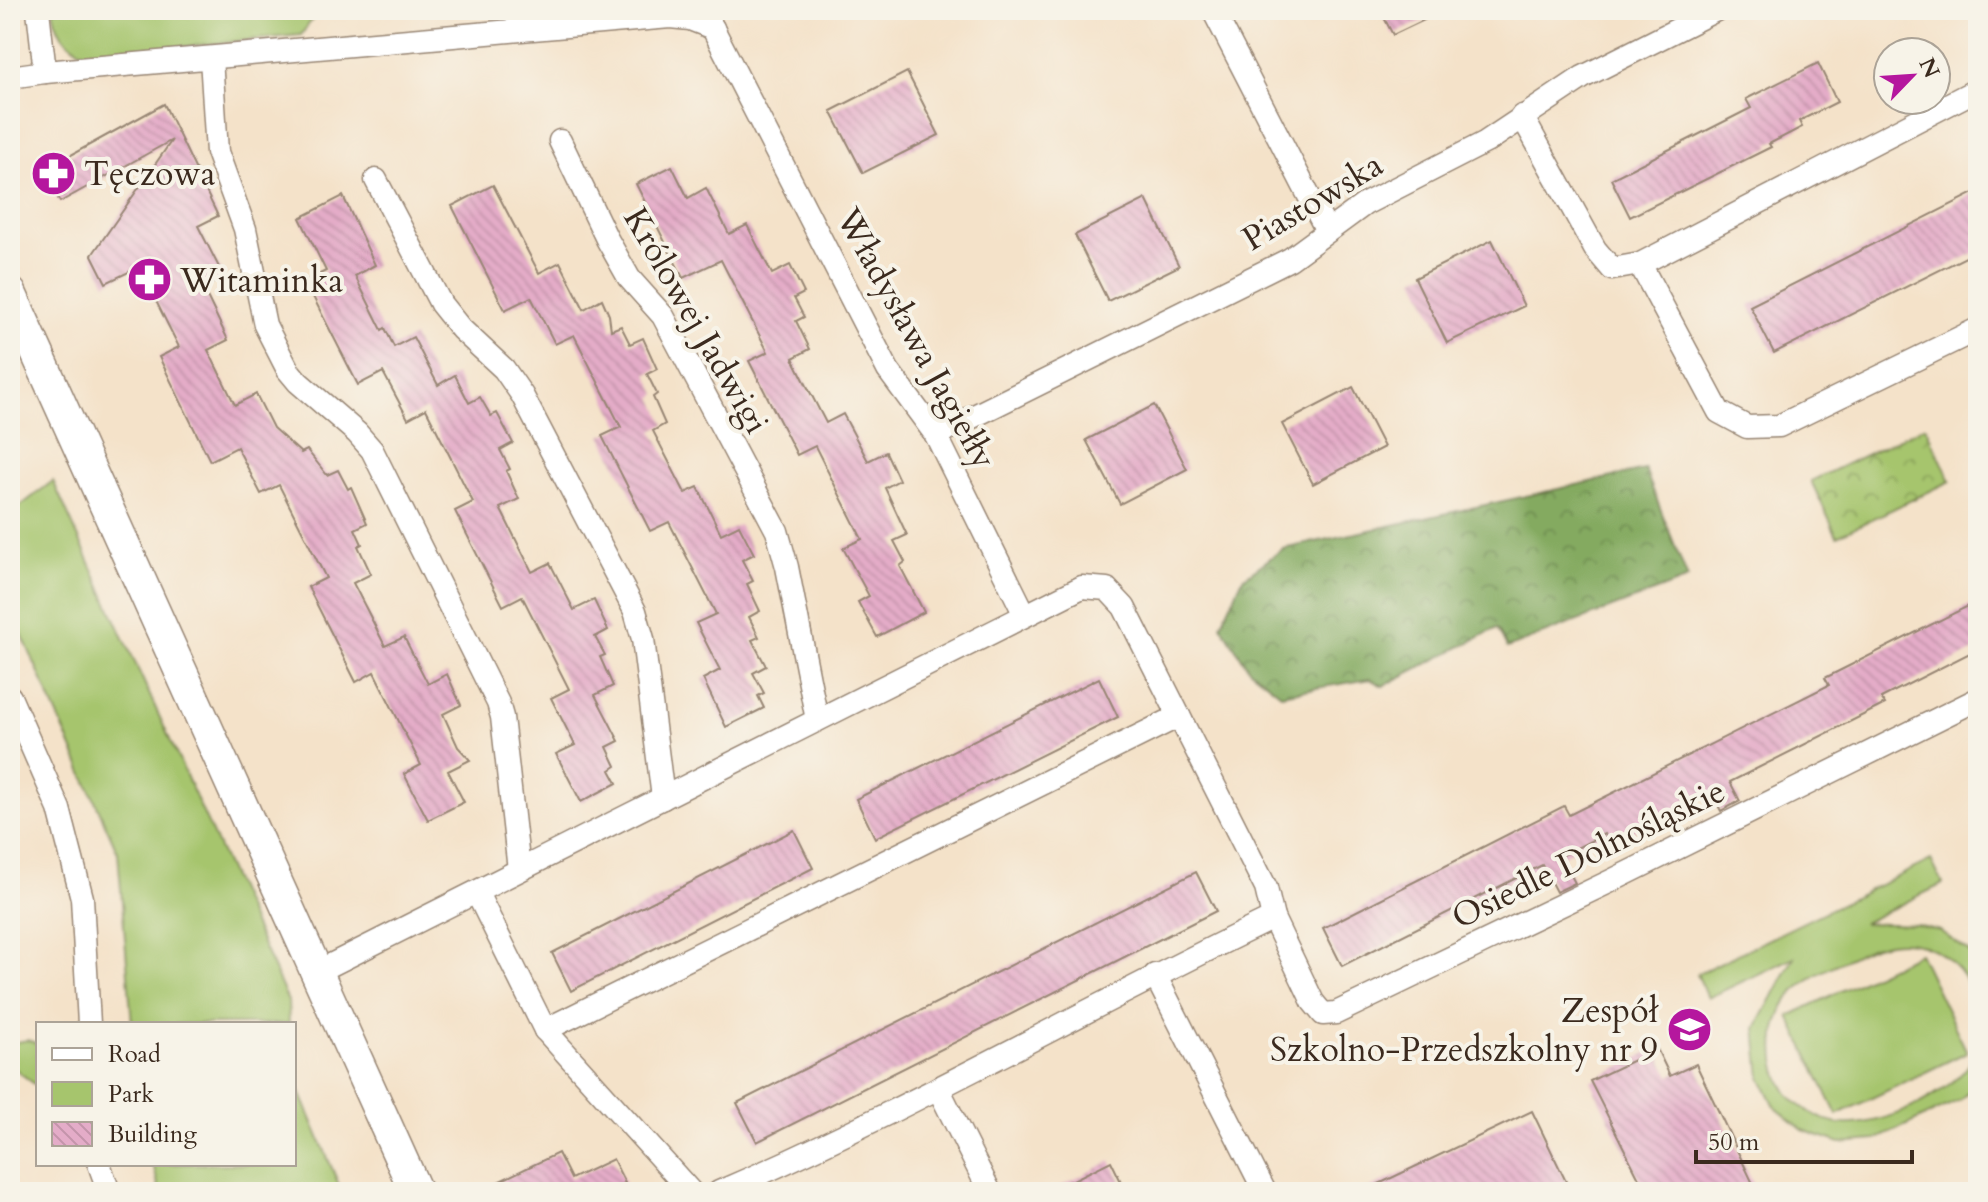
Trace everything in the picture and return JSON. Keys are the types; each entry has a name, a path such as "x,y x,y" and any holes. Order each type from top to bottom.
{"street":[{"path":"38,10 45,72"},
{"path":"1213,10 1327,231"},
{"name":"Piastowska","path":"936,435 1290,259 1365,204 1486,142 1583,77 1716,10"},
{"path":"10,77 670,17 708,19"},
{"name":"Władysława Jagiełły","path":"708,19 888,370 936,435 1025,615"},
{"path":"211,58 217,152 245,229 265,325 288,370 298,382 372,450 498,703 519,870"},
{"path":"1522,116 1595,249 1612,269 1640,264 1978,89"},
{"name":"Królowej Jadwigi","path":"560,141 607,239 629,278 663,316 676,338 777,531 817,720"},
{"path":"376,180 441,304 461,329 504,369 522,395 635,611 643,639 663,798"},
{"path":"1640,264 1719,412 1747,427 1779,426 1978,329"},
{"path":"10,293 416,1192"},
{"name":"Osiedle Dolnośląskie","path":"1025,615 1082,587 1107,589 1124,607 1266,888 1273,918 1313,1002 1323,1014 1336,1013 1611,881 1978,699"},
{"path":"317,972 1025,615"},
{"path":"10,697 59,809 82,898 89,1022"},
{"path":"545,1030 1179,716"},
{"path":"477,893 545,1030 691,1192"},
{"path":"719,1192 938,1088 1155,975 1273,918"},
{"path":"1155,975 1264,1192"},
{"path":"938,1088 990,1192"},
{"path":"100,1166 109,1192"}],"green space":[{"path":"53,10 373,10 314,17 301,35 97,55 80,50 67,41 58,27"},
{"path":"1925,426 1951,481 1837,536 1811,481"},
{"path":"1645,470 1688,579 1507,648 1497,628 1383,686 1370,679 1281,694 1249,669 1221,625 1243,578 1283,549"},
{"path":"53,481 288,1001 289,1022 132,1022 118,853 10,607 10,514"},
{"path":"1931,860 1943,884 1863,923 1917,925 1940,931 1969,952 1978,966 1978,1008 1963,977 1941,954 1911,943 1894,942 1876,946 1818,974 1796,990 1781,1013 1777,1026 1776,1067 1794,1100 1816,1116 1837,1123 1857,1124 1878,1120 1921,1103 1956,1079 1968,1066 1978,1038 1978,1082 1960,1100 1875,1140 1840,1143 1803,1130 1776,1108 1761,1078 1756,1028 1794,957 1708,998 1697,974"},
{"path":"1919,953 1967,1052 1837,1115 1789,1016"},
{"path":"28,1040 36,1043 36,1085 10,1065 10,1043"},
{"path":"296,1083 342,1192 160,1192 154,1166 296,1166"}],"building":[{"path":"1380,10 1445,10 1393,35"},
{"path":"1818,63 1837,102 1799,121 1802,127 1769,144 1771,147 1630,217 1611,179 1751,108 1746,99"},
{"path":"907,72 939,135 863,173 831,111"},
{"path":"164,104 218,216 198,226 224,277 203,288 228,340 208,350 235,405 256,394 273,428 301,453 307,450 327,475 338,470 348,489 351,487 367,523 355,529 362,544 358,546 371,574 353,583 385,646 404,637 428,684 447,674 461,705 443,714 458,747 470,760 448,771 464,802 428,820 404,774 421,765 374,672 356,682 308,587 326,578 279,485 261,494 237,447 210,461 159,357 179,347 139,267 106,283 92,255 172,140 60,202 47,179 51,166"},
{"path":"672,166 688,198 706,188 729,234 747,225 772,274 790,265 804,293 794,298 804,317 796,321 810,349 793,358 809,390 826,423 843,414 868,461 886,452 899,480 885,488 907,535 894,541 905,562 900,566 924,612 877,637 858,602 869,596 843,548 862,539 815,446 797,455 749,361 768,352 721,260 683,278 636,184"},
{"path":"493,185 539,273 560,262 584,309 602,299 611,330 621,326 630,344 643,338 657,369 647,374 657,394 653,397 665,424 653,431 685,493 698,487 721,534 739,525 754,554 742,560 753,581 747,584 760,611 749,617 759,637 752,640 766,666 753,673 764,693 758,696 764,708 726,727 703,679 720,670 696,623 716,614 669,522 650,531 602,436 621,427 574,335 555,344 531,297 505,310 452,206"},
{"path":"1978,191 1978,251 1774,353 1750,306"},
{"path":"343,196 375,265 355,276 382,330 385,328 394,347 413,337 438,385 455,375 469,403 480,397 491,416 497,413 513,443 500,450 510,469 506,471 519,499 500,508 532,572 550,563 574,610 594,600 608,630 595,637 605,655 600,657 613,686 595,695 619,741 607,747 616,766 610,770 617,783 581,802 556,754 575,745 551,698 569,689 522,596 503,606 455,511 473,502 426,409 408,419 383,372 358,385 305,281 326,271 300,218"},
{"path":"1146,199 1179,266 1108,301 1075,235"},
{"path":"1492,240 1524,306 1447,343 1415,278"},
{"path":"1353,387 1384,447 1313,484 1282,424"},
{"path":"1154,405 1187,469 1120,504 1086,440"},
{"path":"1978,601 1978,649 1881,698 1885,704 1730,782 1740,801 1721,811 1711,792 1609,843 1604,834 1561,856 1575,883 1556,892 1542,865 1342,966 1323,928 1564,806 1569,815 1829,685 1825,678"},
{"path":"1099,678 1118,717 875,838 856,799"},
{"path":"794,830 813,868 571,991 552,953"},
{"path":"1196,872 1216,911 757,1142 737,1103"},
{"path":"1657,1049 1670,1076 1696,1064 1757,1192 1646,1192 1590,1081"},
{"path":"1532,1111 1571,1192 1362,1192"},
{"path":"558,1153 571,1179 613,1159 625,1183 607,1192 477,1192"},
{"path":"1111,1161 1126,1192 1049,1192"}],"place":[{"name":"Tęczowa","path":"53,173"},
{"name":"Witaminka","path":"149,280"},
{"name":"Zespół Szkolno-Przedszkolny nr 9","path":"1689,1030"}]}
